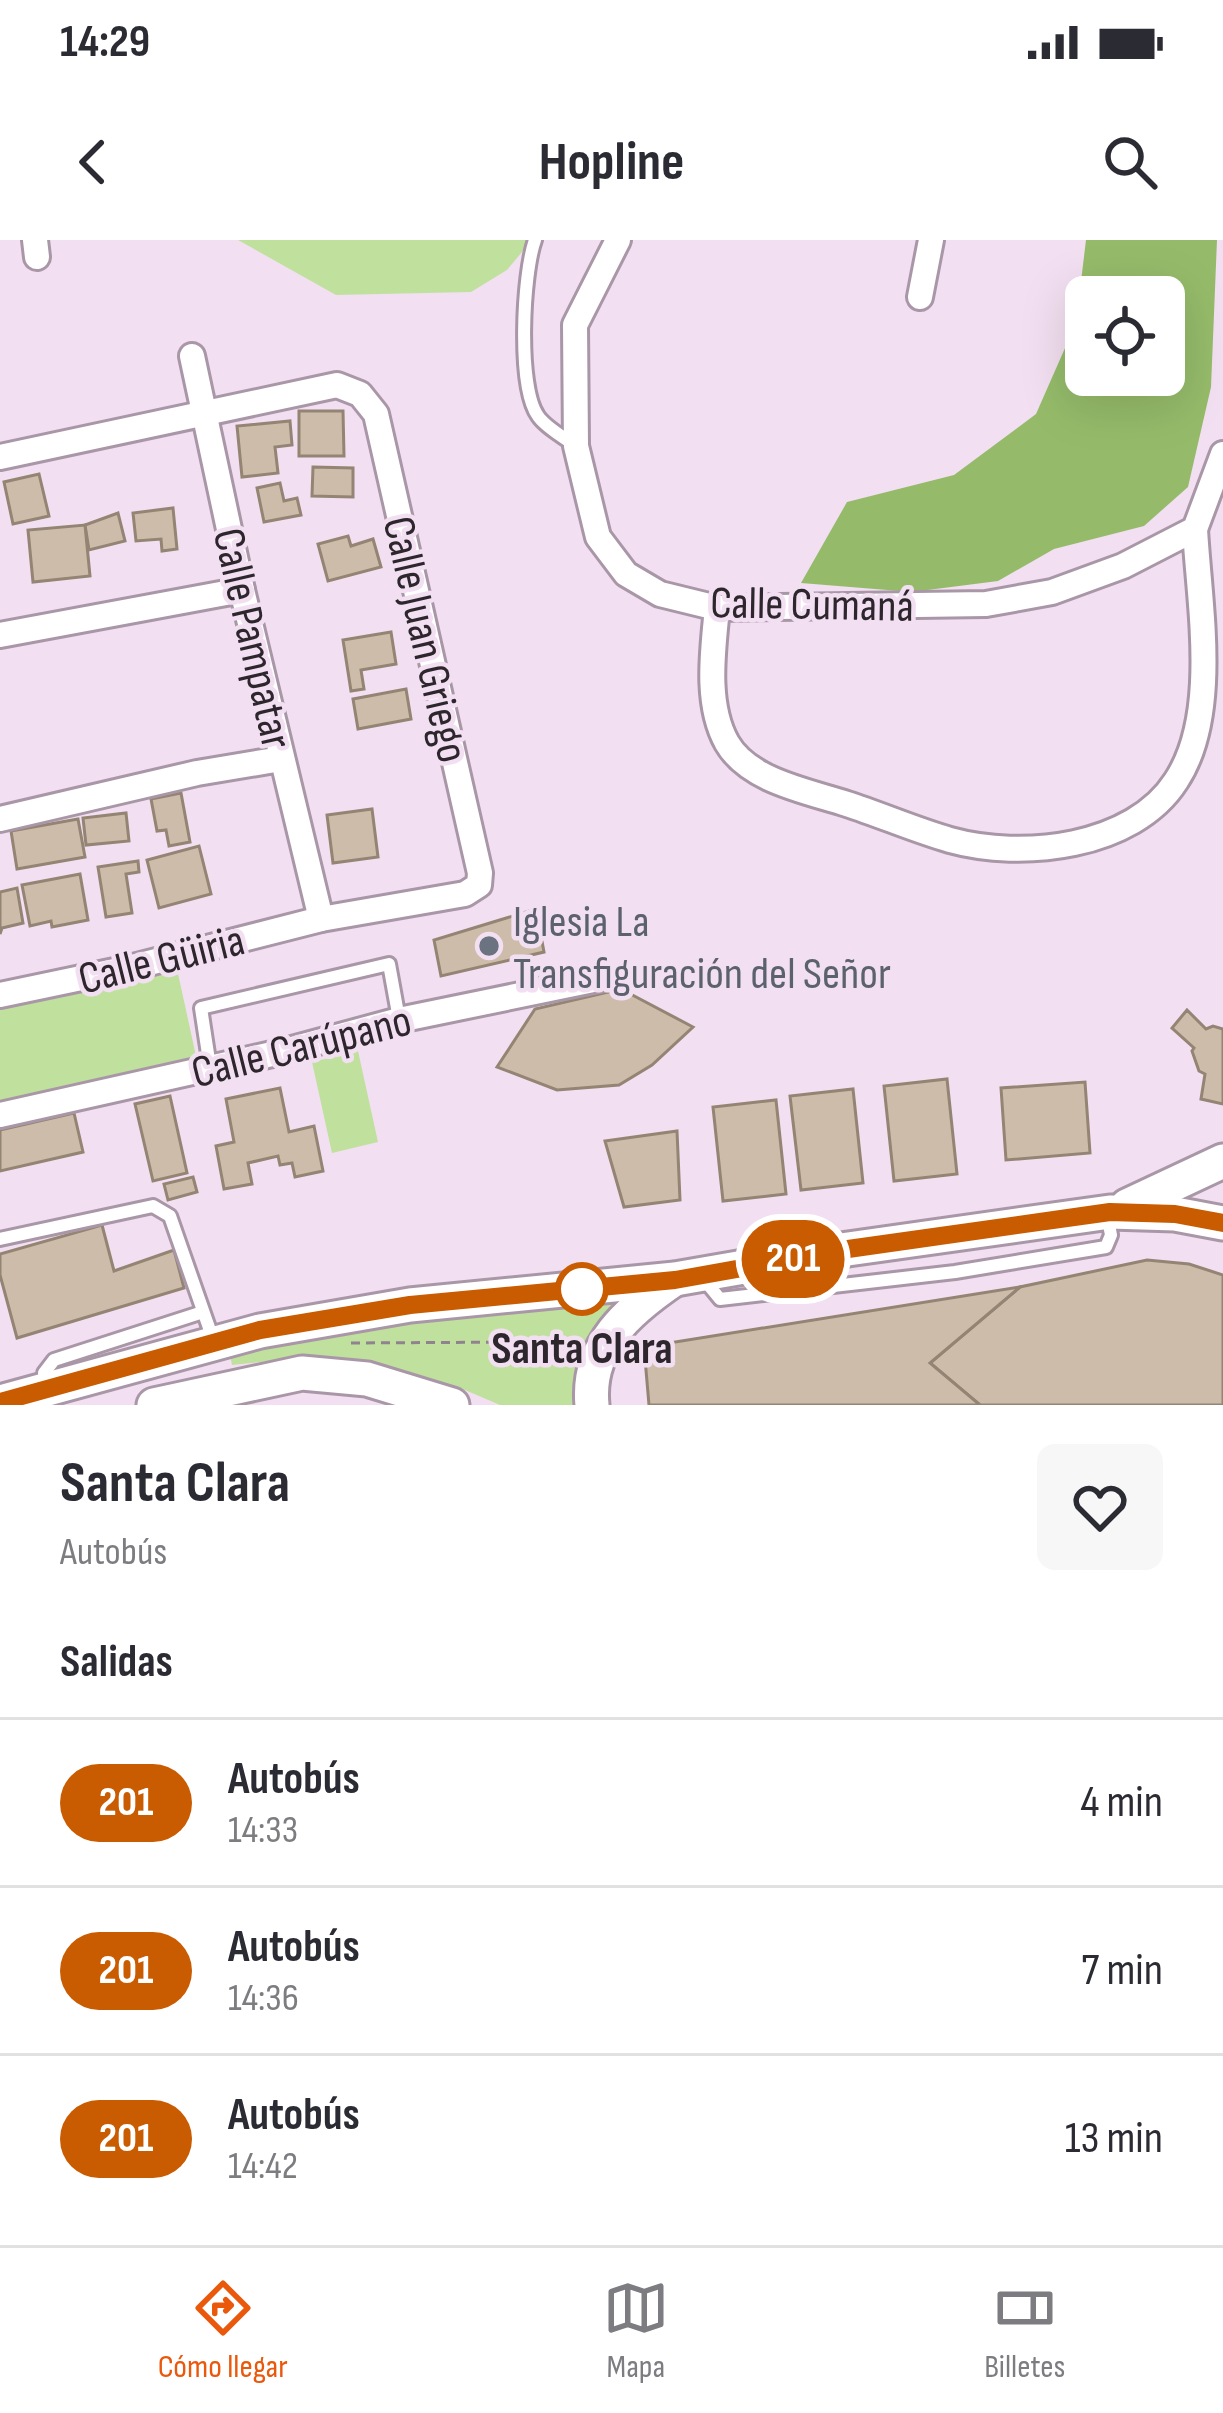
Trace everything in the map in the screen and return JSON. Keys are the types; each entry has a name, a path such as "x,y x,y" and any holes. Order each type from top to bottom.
{"main road":[{"path":"1109,1213 1223,1161"},
{"path":"0,1402 48,1390 209,1327 303,1322 410,1305 688,1277 1109,1213 1175,1214 1223,1222"},
{"path":"592,1405 605,1341 643,1301 688,1277"},
{"path":"154,1405 302,1373 367,1379 452,1405"}],"street":[{"name":"Calle Cumaná","path":"618,240 575,325 576,446 598,537 626,574 660,594 717,608 986,604 1052,592 1123,566 1195,530"},
{"path":"920,297 931,240"},
{"name":"Calle Pampatar","path":"192,356 321,919"},
{"name":"Calle Juan Griego","path":"206,413 337,385 360,394 376,413 479,885 465,894 321,919"},
{"path":"0,457 206,413"},
{"path":"717,608 716,718 728,745 745,765 953,841 1015,848 1060,846 1145,817 1177,781 1195,739 1203,682 1195,530 1223,454"},
{"path":"0,635 242,590"},
{"path":"0,819 197,773 281,759"},
{"name":"Calle Güiria","path":"0,995 321,919"},
{"name":"Calle Carúpano","path":"0,1115 210,1068 396,1008 603,978"}],"lane":[{"path":"535,240 527,262 524,364 537,416 576,446"},
{"path":"210,1068 200,1008 389,964 396,1008"},
{"path":"0,1239 153,1206 163,1209 170,1216 209,1327"},
{"path":"688,1277 720,1299 918,1276 1106,1247 1111,1235 1109,1213"},
{"path":"913,1240 918,1276"}],"path":[{"path":"349,1343 527,1342 589,1351"}],"green space":[{"path":"238,240 532,240 507,270 471,292 336,295"},
{"path":"1086,240 1217,240 1211,387 1188,487 1144,526 1054,549 998,581 912,592 801,583 847,502 954,475 1036,414 1065,348 1065,396 1185,396 1185,276 1082,276"},
{"path":"177,969 196,1056 0,1101 0,1009"},
{"path":"358,1051 378,1142 332,1153 312,1062"},
{"path":"625,1298 580,1405 500,1405 465,1390 346,1359 232,1365 229,1350 420,1319"}],"building":[{"path":"299,411 343,411 344,456 299,456"},
{"path":"290,421 292,445 275,447 278,473 242,477 237,426"},
{"path":"313,467 353,468 353,497 312,496"},
{"path":"39,474 49,516 13,524 4,482"},
{"path":"280,483 284,501 297,498 301,515 264,522 257,488"},
{"path":"173,508 177,549 162,551 161,539 136,541 133,513"},
{"path":"118,513 125,541 89,550 85,525"},
{"path":"85,525 90,576 33,582 28,530"},
{"path":"348,536 351,546 373,539 381,567 328,581 318,544"},
{"path":"391,632 396,664 361,670 364,689 351,691 343,640"},
{"path":"406,689 411,719 358,729 353,699"},
{"path":"181,793 190,842 169,846 166,830 157,831 151,799"},
{"path":"372,809 378,857 333,863 327,815"},
{"path":"126,813 129,841 86,845 83,818"},
{"path":"78,819 85,857 17,869 11,831"},
{"path":"199,846 211,894 159,908 147,860"},
{"path":"138,861 139,872 126,874 132,913 106,917 98,867"},
{"path":"80,874 88,920 30,926 22,885"},
{"path":"17,888 23,923 2,928 0,934 0,892"},
{"name":"Iglesia La Transfiguración del Señor","path":"536,909 544,952 441,976 434,940"},
{"path":"621,989 693,1027 652,1065 619,1085 557,1090 497,1067 535,1009"},
{"path":"1187,1010 1206,1029 1223,1029 1223,1104 1201,1099 1205,1074 1199,1071 1194,1048 1172,1028"},
{"path":"947,1079 957,1174 894,1181 884,1086"},
{"path":"1085,1082 1090,1153 1006,1160 1001,1088"},
{"path":"280,1088 289,1132 314,1126 323,1171 295,1177 292,1163 280,1165 278,1156 248,1163 252,1184 224,1189 216,1146 234,1142 226,1099"},
{"path":"853,1089 863,1183 801,1190 790,1096"},
{"path":"170,1096 187,1173 153,1181 135,1104"},
{"path":"776,1100 786,1194 723,1201 713,1107"},
{"path":"74,1113 83,1152 0,1171 0,1130"},
{"path":"677,1131 680,1200 624,1207 605,1141"},
{"path":"193,1177 197,1192 168,1200 164,1184"},
{"path":"102,1225 114,1271 174,1250 184,1288 17,1338 0,1275 0,1254"},
{"path":"1147,1260 1189,1264 1223,1275 1223,1405 980,1405 930,1363 1020,1287"},
{"path":"1020,1287 930,1363 980,1405 649,1405 644,1347"}],"bus line":[{"name":"201","path":"0,1402 260,1330 410,1305 675,1280 848,1249 1110,1212 1175,1214 1223,1223"}],"place":[{"name":"Iglesia La Transfiguración del Señor","path":"489,946"},
{"name":"Santa Clara","path":"582,1289"}]}
